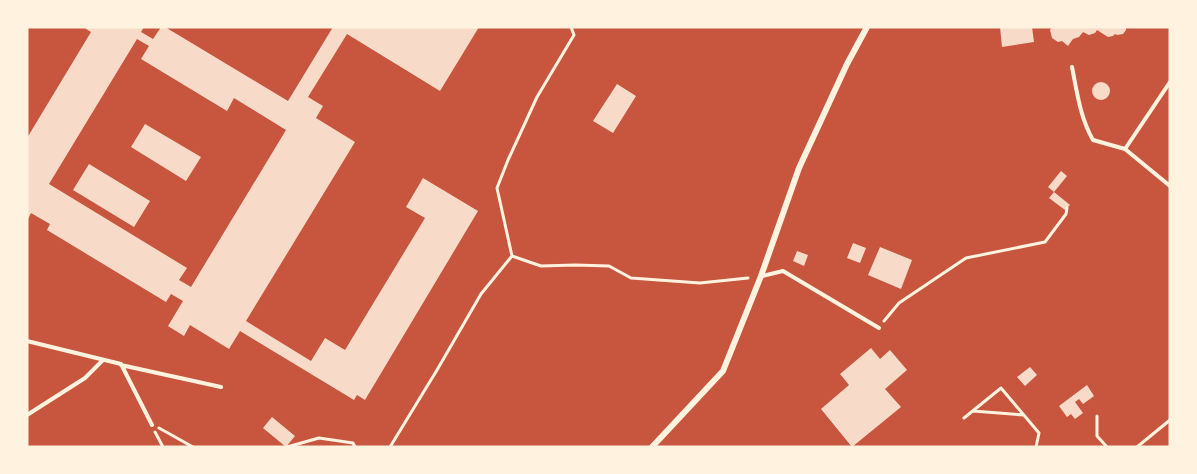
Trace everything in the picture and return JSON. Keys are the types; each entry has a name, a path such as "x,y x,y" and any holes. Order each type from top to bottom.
{"street":[{"path":"652,447 723,370 761,276 799,168 847,64 867,27"}],"lane":[{"path":"1072,67 1080,109 1086,128 1093,140 1125,149 1170,186"},
{"path":"1125,149 1170,82"},
{"path":"761,276 783,271 879,328"},
{"path":"27,341 221,387"},
{"path":"27,415 85,378 103,360"},
{"path":"121,364 152,425"}],"path":[{"path":"512,256 497,188 537,97 574,35 571,27"},
{"path":"879,328 899,303 966,258 1045,242 1066,214 1067,208"},
{"path":"512,256 541,266 609,266 631,278 700,283 761,276"},
{"path":"390,447 481,294 512,256"},
{"path":"964,418 1001,388 1039,433 1036,447"},
{"path":"973,411 1024,415"},
{"path":"1097,416 1097,436 1107,447"},
{"path":"1137,447 1170,420"},
{"path":"152,425 163,447"},
{"path":"152,425 193,447"},
{"path":"287,447 319,438 353,443 355,447"}],"building":[{"path":"83,27 144,27 141,32 153,39 161,27 165,27 288,101 333,27 479,27 440,91 347,34 308,97 323,106 316,118 355,142 246,321 311,361 325,338 345,350 425,218 406,207 423,178 478,211 365,400 357,395 354,400 240,331 229,349 190,325 184,336 168,326 183,301 171,294 166,302 47,230 50,224 31,213 27,221 27,138 91,32","holes":["137,39 149,46 141,59 227,111 234,98 286,130 191,287 179,280 187,268 49,184"]},
{"path":"1000,27 1032,27 1034,42 1002,47"},
{"path":"1052,27 1126,27 1126,30 1123,34 1108,37 1097,30 1089,35 1083,32 1068,46 1052,38 1050,30"},
{"path":"1101,82 1107,85 1110,91 1107,97 1101,100 1095,97 1092,91 1095,85"},
{"path":"617,84 636,96 613,133 593,121"},
{"path":"145,124 201,157 186,181 131,147"},
{"path":"89,164 150,201 134,227 73,190"},
{"path":"1061,171 1067,176 1054,192 1048,187"},
{"path":"1054,192 1070,205 1065,210 1049,198"},
{"path":"853,243 866,248 860,263 847,258"},
{"path":"880,247 912,260 901,289 868,275"},
{"path":"797,251 808,255 804,266 793,261"},
{"path":"871,348 880,359 890,350 907,370 885,389 901,407 852,447 821,409 849,385 840,374"},
{"path":"1030,367 1037,375 1025,386 1017,377"},
{"path":"1087,385 1094,396 1083,404 1079,399 1075,402 1083,413 1075,419 1071,414 1067,417 1059,406"},
{"path":"272,417 295,436 286,447 263,428"}]}
